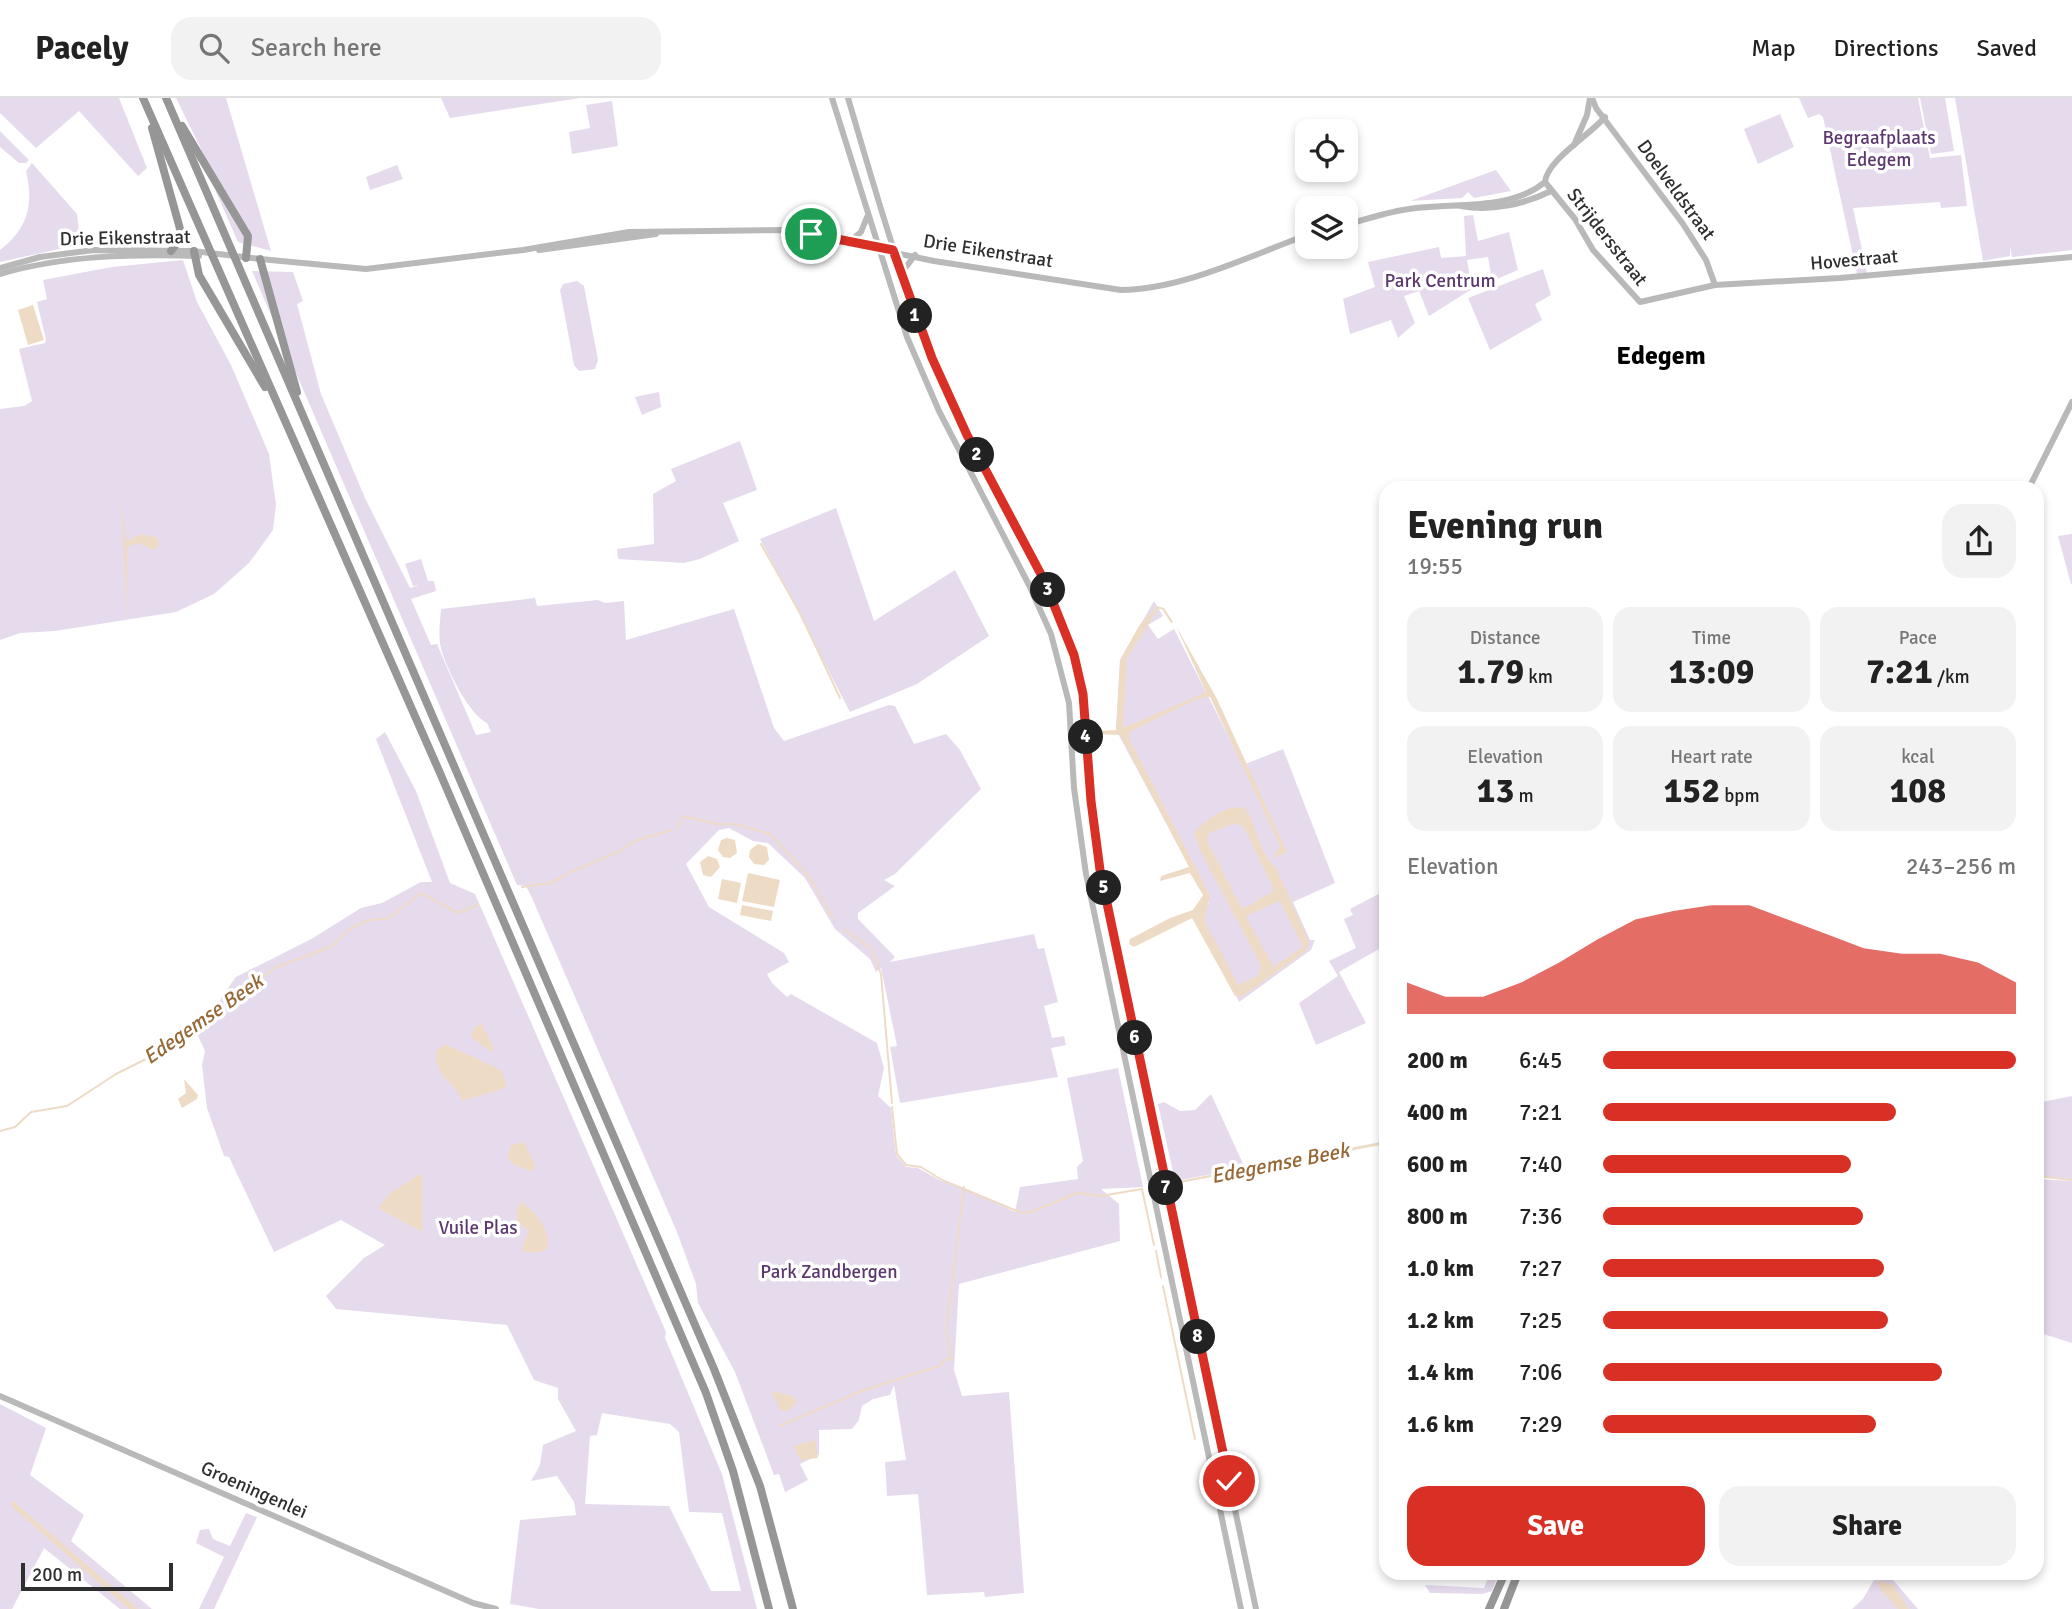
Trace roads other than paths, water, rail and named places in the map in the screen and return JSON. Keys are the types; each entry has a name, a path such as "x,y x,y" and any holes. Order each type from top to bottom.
{"highway":[{"path":"166,98 744,1441 769,1516 793,1609"},
{"path":"144,101 716,1418 744,1508 769,1609"},
{"path":"144,101 182,236 171,251"},
{"path":"173,115 248,236 246,258"},
{"path":"194,253 199,275 283,417"},
{"path":"260,259 303,415"},
{"path":"1489,1609 1502,1580"},
{"path":"1504,1609 1516,1580"}],"street":[{"path":"832,98 869,225 918,364 1040,606 1063,676 1069,703 1076,813 1086,874 1241,1609"},
{"path":"848,98 901,275 932,358 967,435 1044,580 1074,655 1083,694 1091,801 1100,870 1256,1609"},
{"name":"Strijdersstraat","path":"1574,146 1591,98"},
{"name":"Doelveldstraat","path":"1591,98 1683,224 1706,260 1715,285"},
{"path":"1587,115 1597,112 1605,117"},
{"name":"Strijdersstraat","path":"1605,117 1551,167 1547,182 1593,250 1640,302"},
{"path":"1358,222 1401,210 1520,196 1547,182"},
{"path":"1456,205 1501,206 1533,199 1551,191"},
{"path":"849,242 861,232 867,216"},
{"path":"869,225 880,227 884,220"},
{"name":"Drie Eikenstraat","path":"0,268 40,257 82,251 171,251 280,259 301,264 366,270 523,250 622,241 664,232 791,230 915,256 1121,290 1138,290 1158,286 1295,241"},
{"name":"Drie Eikenstraat","path":"0,274 43,263 194,253"},
{"path":"901,275 915,256"},
{"name":"Hovestraat","path":"1640,302 1715,285 1840,278 2072,257"},
{"path":"918,364 932,358"},
{"path":"2032,481 2072,402"},
{"name":"Groeningenlei","path":"0,1396 473,1602 496,1609"},
{"path":"1237,1594 1253,1591"}],"water":[{"path":"33,305 44,340 28,345 18,310"},
{"path":"121,502 126,541 142,534 157,538 159,545 154,550 139,543 127,547 127,622"},
{"path":"1157,606 1164,608 1173,622 1171,623 1162,609 1158,609 1127,658 1123,728 1206,692 1176,626 1217,699 1287,852 1273,858 1280,846 1210,697 1197,699 1129,732 1130,740 1210,896 1204,920 1238,985 1258,976 1261,966 1200,850 1194,832 1218,814 1232,808 1245,808 1266,856 1276,868 1309,942 1306,951 1241,997 1235,996 1192,918 1134,947 1129,944 1130,939 1170,918 1193,910 1203,895 1190,873 1160,881 1161,876 1189,867 1120,735 1096,734 1096,731 1116,730 1120,660 1139,626","holes":["1235,823 1244,827 1274,890 1245,908 1241,907 1207,841 1209,833","1280,901 1303,947 1273,967 1246,916"]},
{"path":"721,840 735,840 737,853 730,858 723,857 718,850"},
{"path":"758,844 767,847 769,860 764,865 754,864 749,857 750,850"},
{"path":"708,856 717,859 720,867 711,877 703,875 700,862"},
{"path":"748,873 780,880 774,907 742,901"},
{"path":"722,879 741,883 737,903 718,899"},
{"path":"742,905 773,911 771,921 740,915"},
{"path":"482,1024 494,1049 491,1052 470,1036 475,1027"},
{"path":"445,1044 501,1070 505,1088 462,1101 456,1089 442,1074 436,1060 436,1051"},
{"path":"184,1079 198,1095 197,1099 182,1108 178,1099 186,1093"},
{"path":"524,1142 535,1166 532,1172 513,1164 507,1157 511,1145"},
{"path":"1379,1142 1379,1145 1175,1184 1173,1182"},
{"path":"422,1173 422,1232 378,1208 389,1194"},
{"path":"521,1202 532,1211 545,1229 547,1249 536,1253 521,1251 529,1231 518,1222 516,1212"},
{"path":"771,1391 792,1396 797,1402 788,1411 781,1411"},
{"path":"815,1440 818,1458 801,1460 793,1446"},
{"path":"11,1501 138,1609 129,1609 12,1507"},
{"path":"1879,1580 1893,1585 1909,1609 1898,1609 1878,1586"}],"waterway":[{"path":"761,544 800,613 840,698"},
{"name":"Edegemse Beek","path":"677,828 683,816 716,824 736,824 770,834 808,875 833,918"},
{"name":"Edegemse Beek","path":"568,873 620,851 634,841 672,830"},
{"name":"Edegemse Beek","path":"522,887 550,883 566,875"},
{"name":"Edegemse Beek","path":"0,1131 15,1127 31,1112 67,1106 116,1074 160,1052 197,1019 218,1008 275,968 332,946 348,930 369,920 387,919 421,893 458,913 478,905"},
{"name":"Edegemse Beek","path":"845,930 872,949 881,974 892,1103"},
{"name":"Edegemse Beek","path":"892,1107 897,1154 906,1165 921,1167 942,1180 1022,1213 1031,1212 1077,1193 1101,1196 1142,1189 1154,1245"},
{"name":"Edegemse Beek","path":"2044,1177 2072,1180"},
{"path":"780,1426 861,1391 942,1365 943,1360 952,1359 946,1331 964,1187"},
{"path":"1156,1251 1161,1277"},
{"path":"1163,1286 1195,1439"}],"district":[{"name":"Edegem","path":"1661,356"}],"park label":[{"name":"Begraafplaats Edegem","path":"1879,149"},
{"name":"Park Centrum","path":"1440,281"},
{"name":"Vuile Plas","path":"478,1228"},
{"name":"Park Zandbergen","path":"829,1272"}]}
